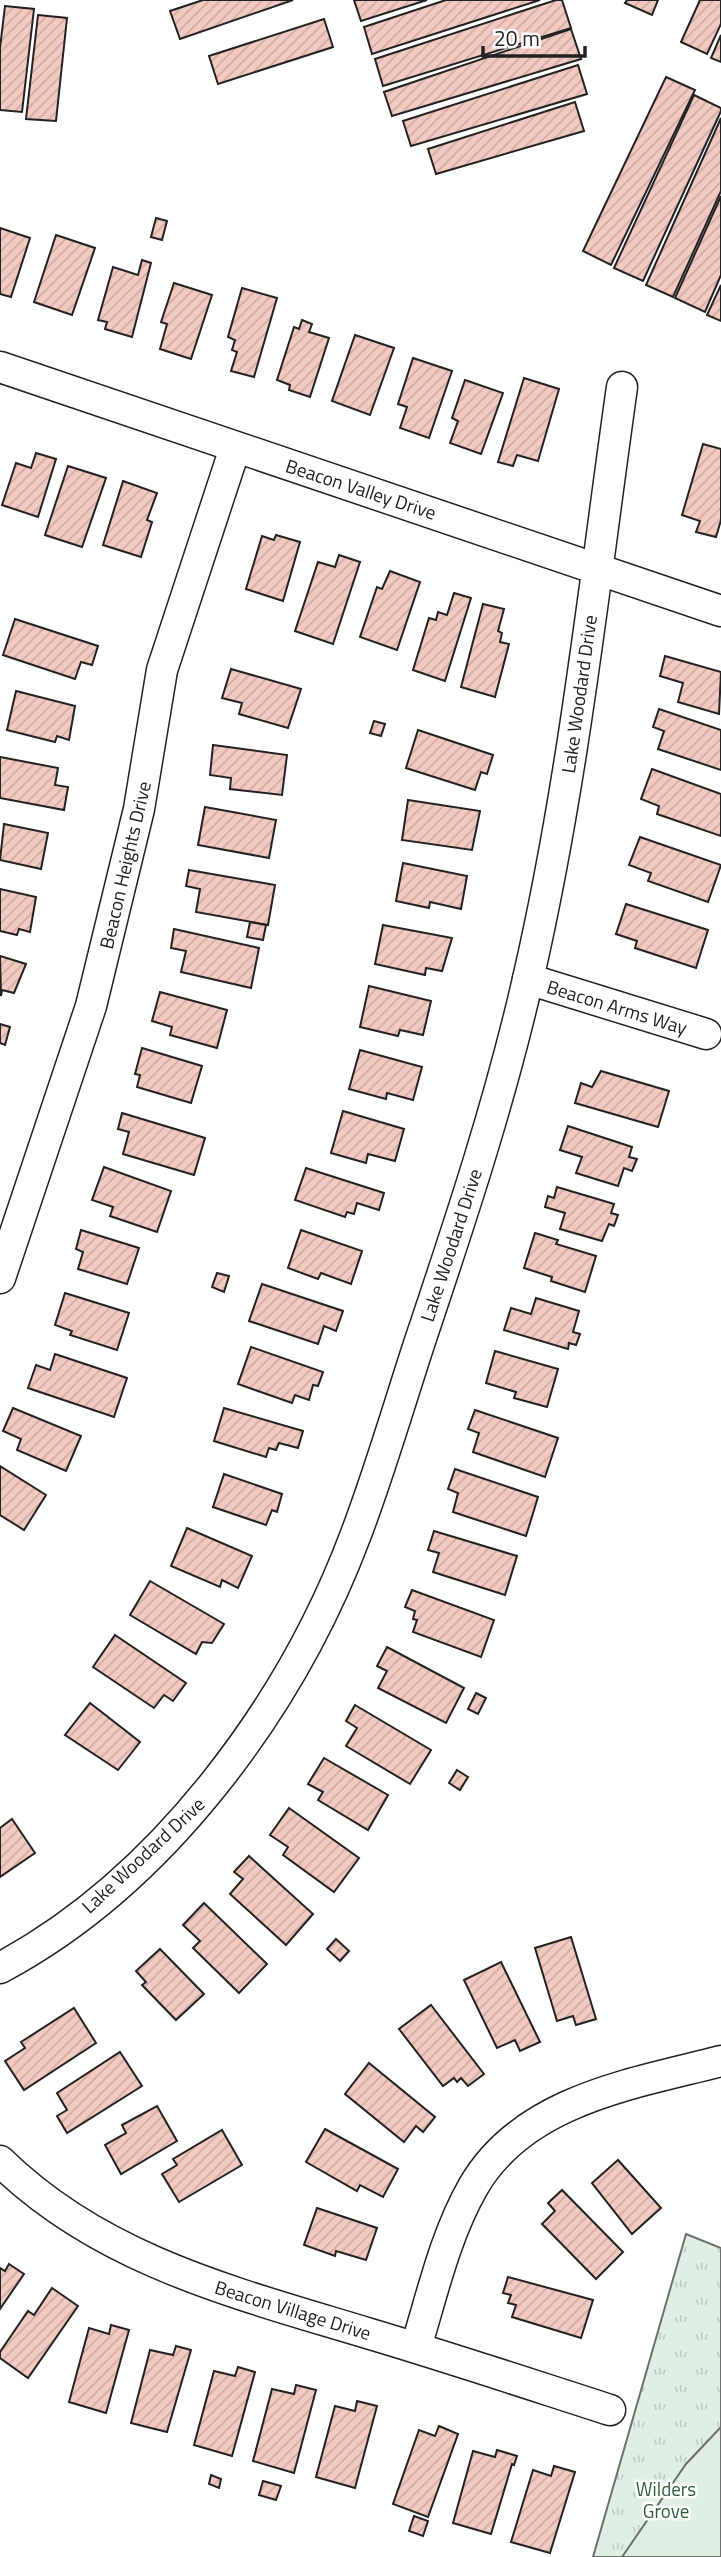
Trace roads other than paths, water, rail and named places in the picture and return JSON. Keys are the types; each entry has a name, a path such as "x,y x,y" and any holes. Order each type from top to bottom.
{"street":[{"name":"Beacon Valley Drive","path":"0,367 721,611"},
{"name":"Lake Woodard Drive","path":"0,1968 64,1927 113,1889 207,1795 284,1679 323,1608 356,1535 498,1098 528,979 575,735 595,570 622,387"},
{"name":"Beacon Heights Drive","path":"0,1278 91,1006 136,821 162,670 235,447"},
{"name":"Beacon Arms Way","path":"528,979 706,1034"},
{"path":"416,2347 448,2245 473,2186 507,2146 543,2117 583,2098 721,2062"},
{"name":"Beacon Village Drive","path":"0,2161 53,2207 125,2250 230,2291 416,2347 610,2410"}],"park label":[{"name":"Wilders Grove","path":"666,2500"}]}
